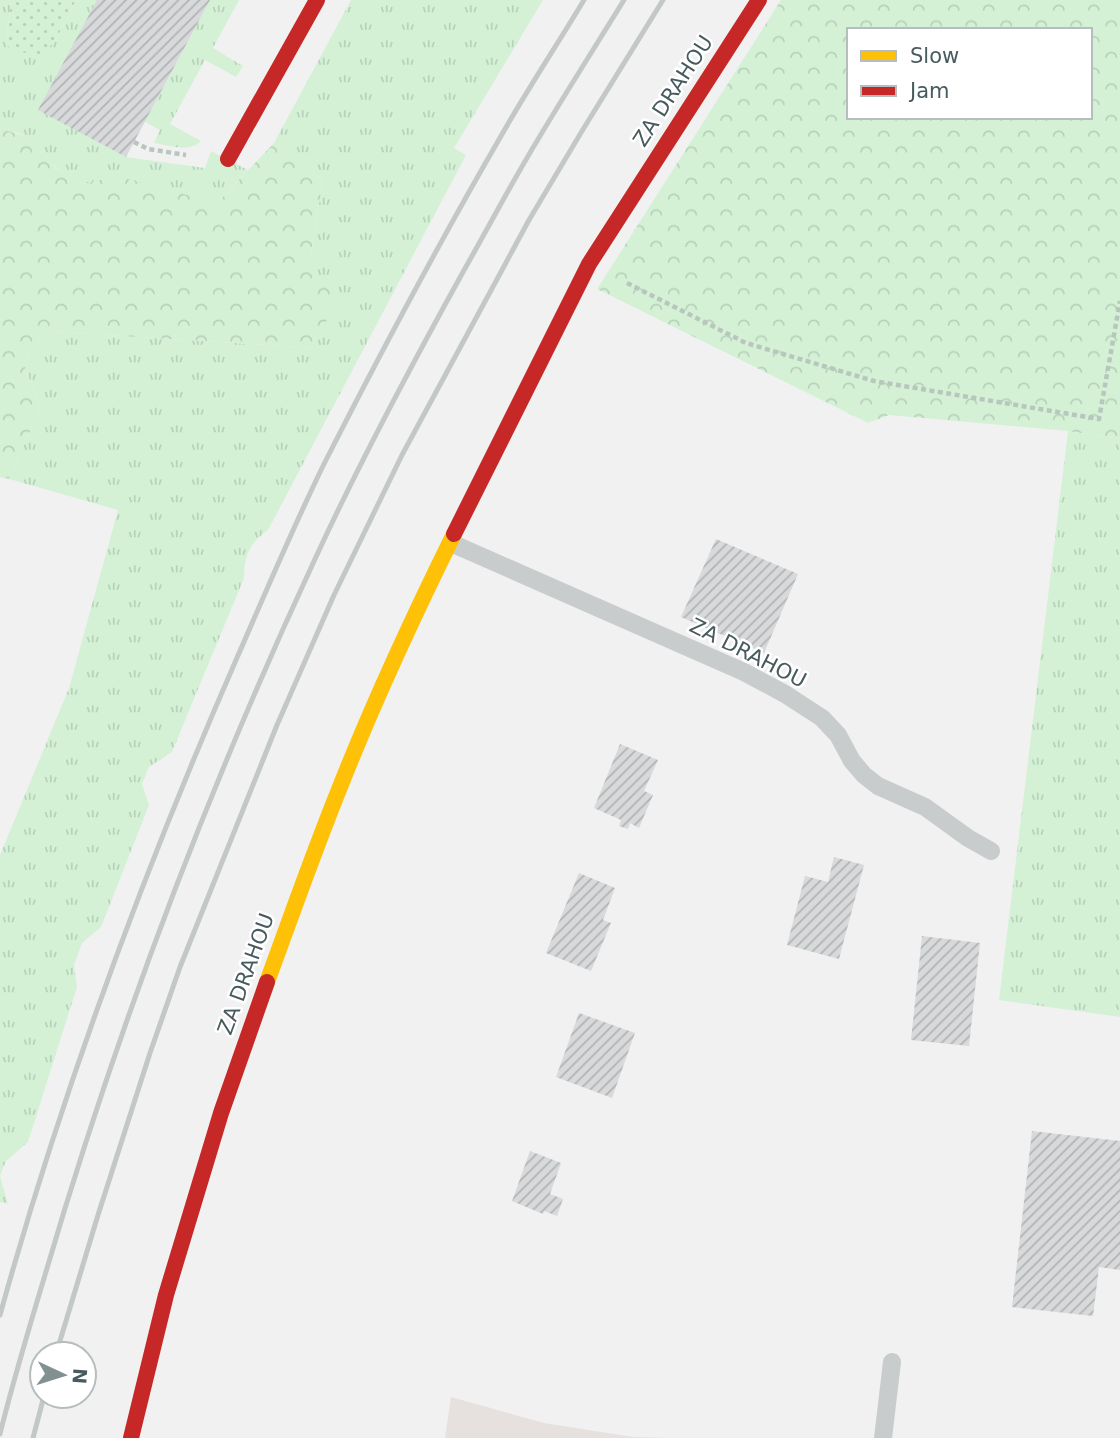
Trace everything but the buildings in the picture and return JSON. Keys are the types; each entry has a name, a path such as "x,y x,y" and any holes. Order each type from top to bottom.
{"street":[{"path":"228,159 317,0"},
{"name":"ZA DRAHOU","path":"131,1438 166,1295 221,1113 341,787 383,685 421,600 589,264 759,0"}],"lane":[{"name":"ZA DRAHOU","path":"451,542 744,672 785,694 822,718 838,735 852,761 878,786 925,807 991,851"},
{"path":"883,1438 892,1362"}],"path":[{"path":"134,142 148,149 187,155"},
{"path":"589,264 746,343 874,381 1099,419 1120,301"}],"shaded area":[{"path":"451,1397 544,1423 633,1437 671,1438 445,1438"}],"green space":[{"path":"0,0 11,0 6,45 54,43 76,0 97,0 126,157 205,168 211,151 248,170 217,203 116,177 85,184 58,169 25,136 10,132 0,134"},
{"path":"11,0 76,0 54,43 39,54 19,52 6,45"},
{"path":"210,0 239,0 213,48 243,66 236,77 205,60 170,124 201,141 191,147 154,143 160,130 145,122"},
{"path":"351,0 543,0 454,148 466,155 268,530 256,540 249,551 244,578 172,752 149,767 142,784 149,805 101,927 82,943 74,965 77,987 28,1142 6,1161 0,1176 0,855 69,688 118,510 9,479 40,409 25,367 32,347 55,332 315,348 309,264 323,180 274,143"},
{"path":"781,0 1120,0 1120,439 1068,431 889,415 868,423 597,289"},
{"path":"7,131 29,137 56,168 85,184 116,176 217,203 274,143 323,180 309,264 337,296 315,348 55,332 32,347 25,367 40,409 9,479 0,477 0,134"},
{"path":"1068,431 1120,439 1120,1017 999,1000"},
{"path":"0,1176 8,1204 0,1202"}],"railway":[{"path":"0,1315 50,1148 106,983 202,740 279,561 325,462 433,257 511,119 584,0"},
{"path":"0,1434 21,1354 102,1092 201,823 275,646 350,486 424,343 527,157 624,0"},
{"path":"60,1340 150,1053 180,967 277,725 334,595 402,455 529,220 663,0"},
{"path":"33,1438 40,1410"}],"traffic: slow":[{"path":"267,982 353,755 394,659 454,534"}],"traffic: jam":[{"path":"228,159 317,0"},
{"path":"454,534 589,264 759,0"},
{"path":"131,1438 166,1295 221,1113 267,982"}]}
